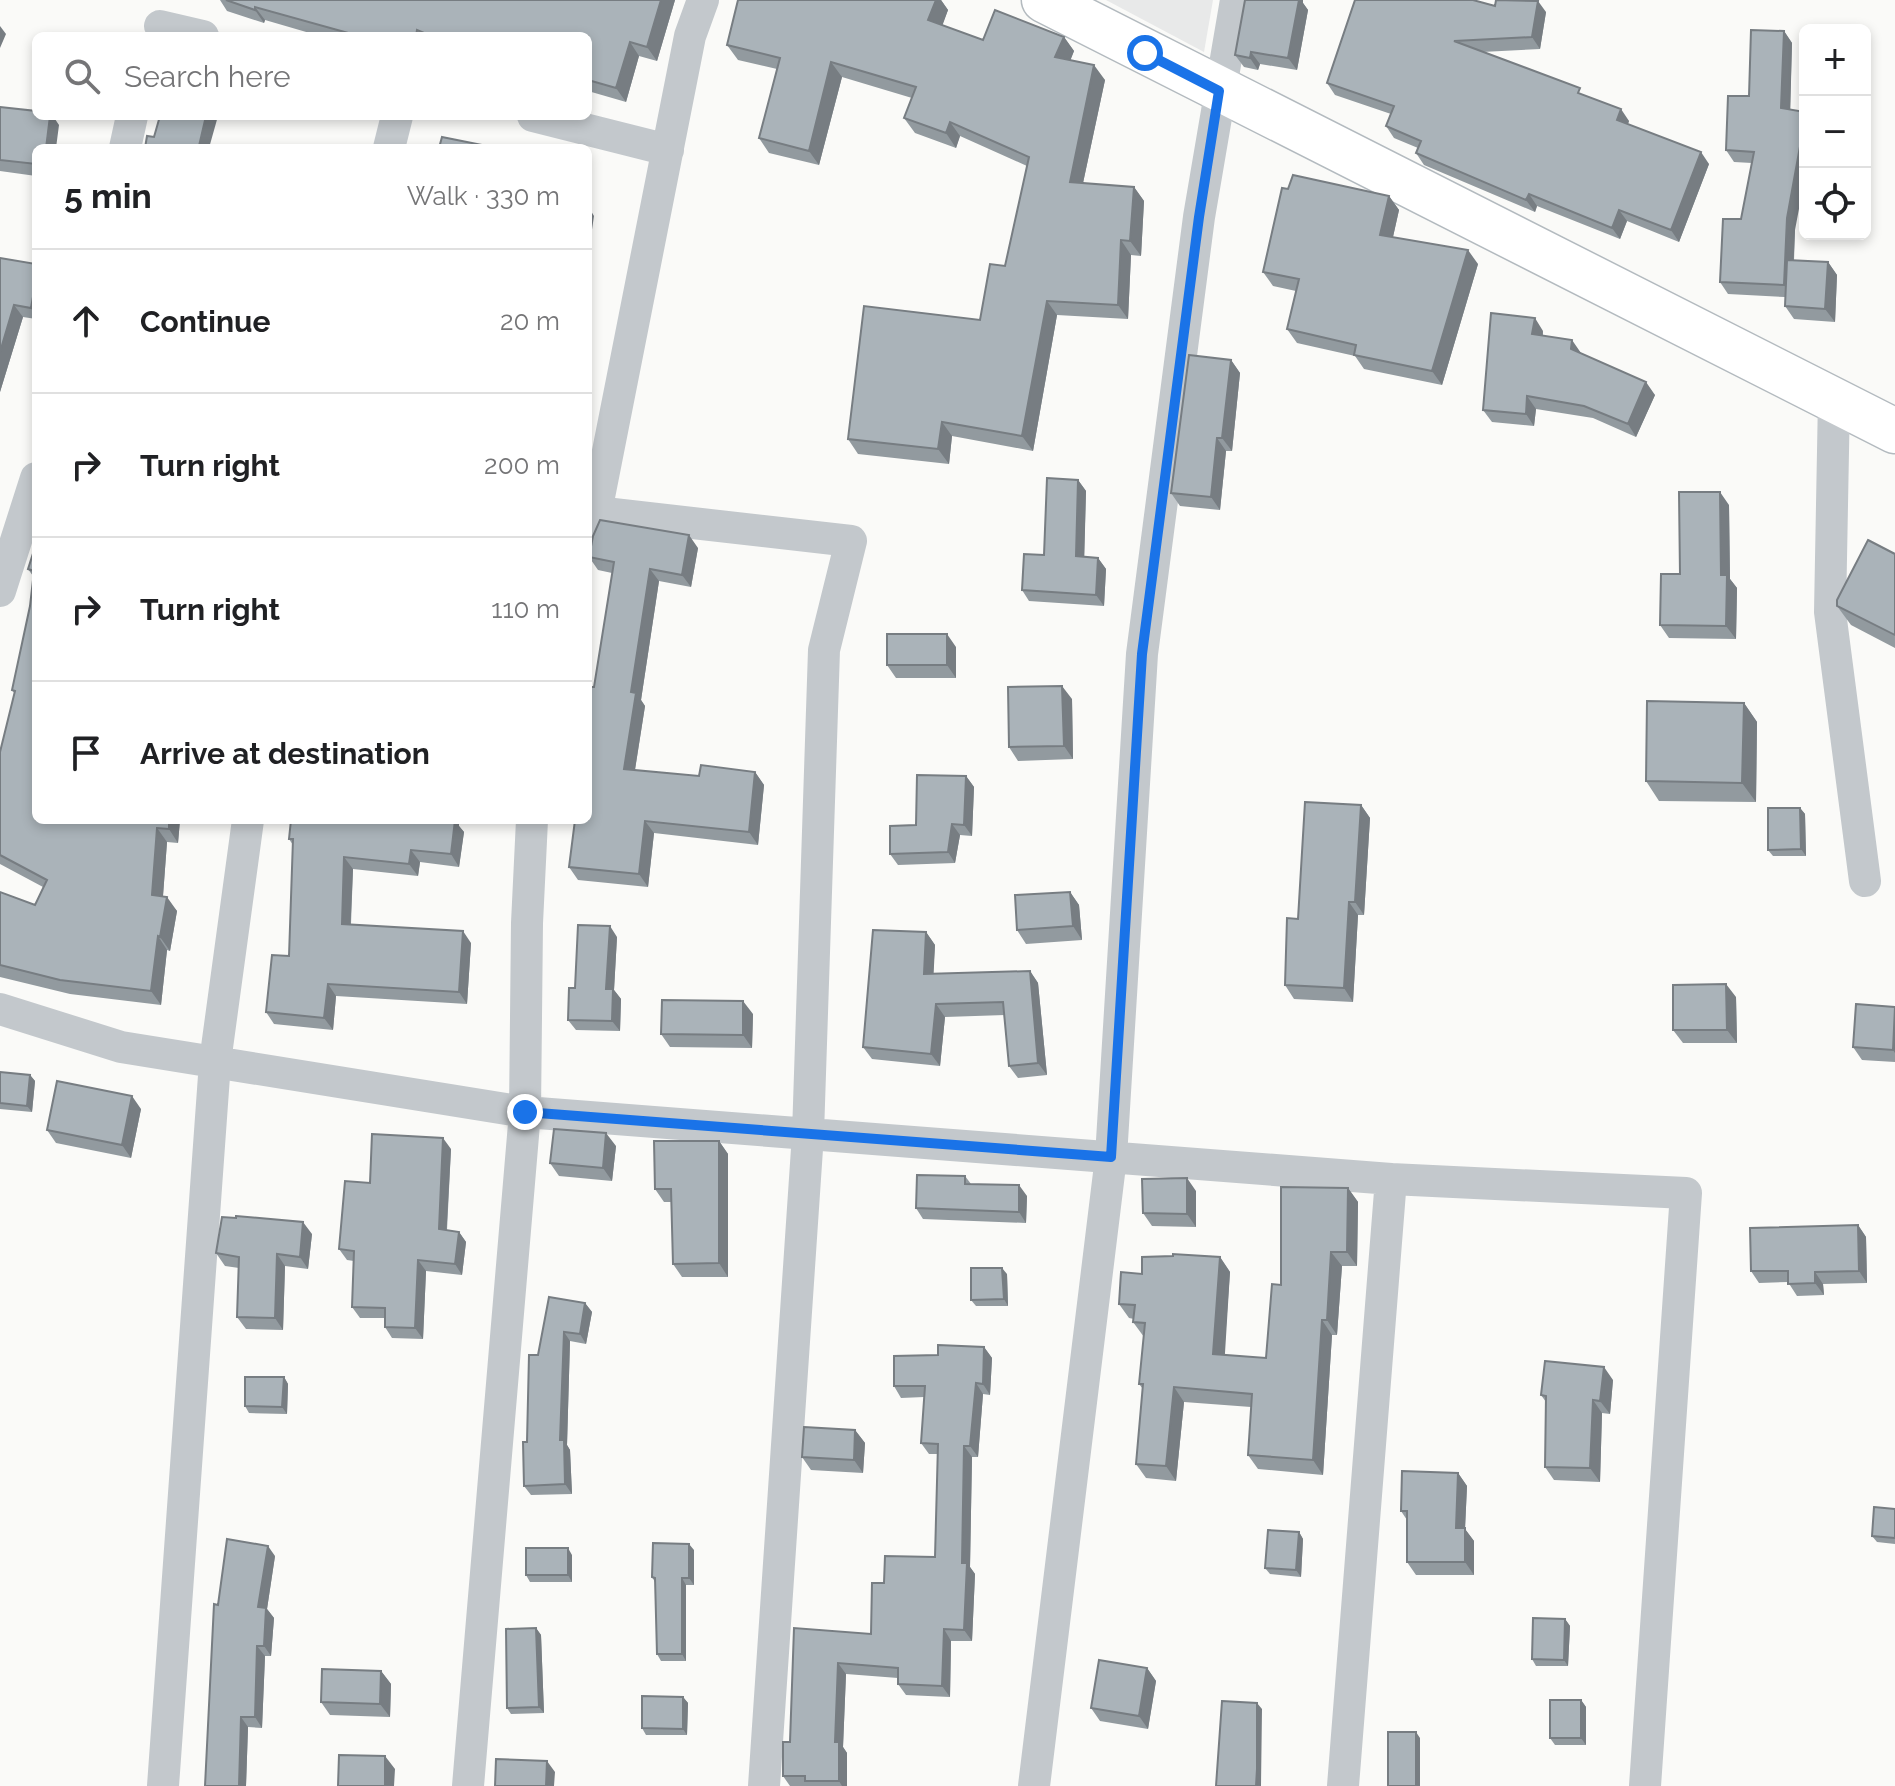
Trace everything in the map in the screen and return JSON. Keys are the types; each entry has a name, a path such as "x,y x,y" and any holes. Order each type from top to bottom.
{"street":[{"path":"703,0 690,36 592,524 851,541 824,650 808,1134 764,1786"},
{"path":"1044,0 1895,431"},
{"path":"1034,1786 1111,1157 1142,654 1199,217 1236,0"},
{"path":"160,26 186,32"},
{"path":"126,144 131,120"},
{"path":"390,144 396,120"},
{"path":"549,120 668,150"},
{"path":"1834,398 1830,612 1865,881"},
{"path":"0,591 32,491"},
{"path":"163,1786 215,1062 247,824"},
{"path":"468,1786 525,1112 527,923 532,824"},
{"path":"0,1009 121,1047 525,1112 1391,1179 1686,1193 1645,1786"},
{"path":"1343,1786 1391,1179"}],"shaded area":[{"path":"1106,0 1213,0 1204,52"}],"building":[{"path":"226,0 661,0 647,47 630,42 616,88 592,81 592,32 345,32 255,7 255,10"},
{"path":"738,0 936,0 928,20 983,40 995,10 1064,37 1055,57 1094,65 1070,182 1134,187 1130,241 1121,240 1118,305 1047,301 1022,436 942,422 938,449 848,439 864,306 980,320 990,264 1005,266 1029,157 950,122 946,133 904,118 916,87 831,62 809,151 759,138 780,58 727,45"},
{"path":"1245,0 1299,0 1288,58 1251,52 1250,58 1235,55"},
{"path":"1355,0 1473,0 1495,6 1496,0 1538,1 1532,37 1454,41 1580,88 1578,93 1621,109 1617,120 1701,152 1671,230 1619,210 1612,228 1529,194 1526,200 1416,153 1421,141 1386,126 1394,106 1327,83"},
{"path":"1751,30 1784,31 1781,108 1799,111 1799,152 1787,218 1784,285 1720,282 1723,219 1741,219 1754,152 1726,150 1728,96 1749,96"},
{"path":"0,107 32,111 32,120 50,120 46,144 32,144 32,164 0,160"},
{"path":"159,120 205,120 199,144 146,144 147,136 154,137"},
{"path":"442,137 477,144 440,144"},
{"path":"1293,175 1389,196 1380,235 1468,250 1432,371 1354,355 1356,345 1287,329 1299,279 1263,272 1282,188 1288,189"},
{"path":"0,258 32,263 31,308 14,305 0,352"},
{"path":"1787,260 1828,262 1825,309 1785,306"},
{"path":"1491,313 1535,318 1532,334 1572,340 1571,349 1646,382 1628,424 1584,406 1527,396 1526,414 1483,410"},
{"path":"1189,355 1231,360 1222,438 1217,438 1211,497 1171,493"},
{"path":"1047,478 1078,480 1076,556 1098,558 1096,595 1022,590 1024,554 1044,555"},
{"path":"1679,492 1720,492 1721,575 1727,575 1726,626 1660,625 1661,574 1680,574"},
{"path":"600,520 689,535 682,575 650,569 631,692 636,693 624,769 699,776 701,765 755,772 749,832 645,821 639,874 569,867 574,824 592,824 592,687 614,562 592,558 593,536"},
{"path":"1868,540 1895,554 1895,635 1837,606 1837,600"},
{"path":"32,588 32,824 169,824 169,829 157,828 152,895 167,897 151,991 60,980 0,965 0,892 35,905 47,880 0,855 0,752 15,691 12,690"},
{"path":"887,634 947,634 947,665 887,665"},
{"path":"1062,686 1064,746 1009,747 1008,687"},
{"path":"1647,701 1744,703 1742,783 1646,781"},
{"path":"917,775 966,776 964,825 952,824 948,852 890,854 890,826 916,825"},
{"path":"1305,802 1361,805 1355,902 1349,902 1344,988 1285,985 1287,918 1298,919"},
{"path":"1768,808 1800,808 1801,849 1768,850"},
{"path":"291,824 455,824 451,854 411,850 409,864 344,857 342,924 463,931 459,992 328,984 324,1018 266,1012 272,955 289,956 293,839 289,839"},
{"path":"1070,892 1073,926 1017,930 1015,895"},
{"path":"578,925 610,926 606,989 613,989 612,1021 568,1020 569,988 575,988"},
{"path":"873,930 926,932 924,974 1030,971 1038,1063 1009,1066 1003,1002 936,1004 931,1054 863,1047"},
{"path":"1726,984 1727,1030 1673,1030 1673,985"},
{"path":"662,1000 743,1001 743,1035 661,1034"},
{"path":"1856,1004 1895,1007 1893,1050 1853,1047"},
{"path":"0,1072 30,1075 27,1106 0,1103"},
{"path":"57,1081 132,1096 122,1145 47,1130"},
{"path":"554,1129 606,1133 603,1168 550,1163"},
{"path":"372,1134 443,1138 439,1229 459,1232 455,1264 418,1260 415,1328 385,1327 385,1308 352,1307 354,1251 339,1249 345,1181 370,1183"},
{"path":"654,1141 719,1141 719,1263 673,1264 671,1189 655,1189"},
{"path":"917,1175 965,1176 965,1184 1019,1185 1019,1212 916,1208"},
{"path":"1187,1178 1187,1214 1143,1213 1142,1179"},
{"path":"1281,1187 1348,1188 1347,1252 1331,1252 1327,1320 1322,1320 1313,1460 1248,1455 1252,1394 1174,1387 1166,1466 1136,1464 1145,1323 1133,1322 1135,1305 1119,1304 1121,1272 1142,1274 1142,1257 1173,1254 1220,1257 1213,1354 1266,1358 1272,1284 1281,1285"},
{"path":"222,1217 303,1222 300,1257 277,1254 275,1318 237,1317 239,1257 216,1253"},
{"path":"1858,1225 1859,1271 1815,1272 1815,1283 1788,1284 1788,1271 1751,1271 1750,1228"},
{"path":"971,1268 1002,1268 1004,1299 971,1300"},
{"path":"549,1297 585,1303 580,1334 564,1332 560,1440 564,1440 565,1484 524,1486 523,1442 527,1442 529,1355 538,1355"},
{"path":"938,1345 984,1347 983,1384 976,1383 970,1446 964,1446 962,1563 967,1563 964,1630 944,1629 942,1686 898,1684 898,1668 838,1663 835,1742 839,1742 839,1781 805,1781 805,1776 783,1776 783,1742 790,1742 794,1628 871,1634 872,1583 884,1583 885,1556 935,1557 938,1444 921,1443 925,1386 894,1386 894,1356 938,1355"},
{"path":"1545,1361 1604,1367 1600,1401 1593,1400 1590,1468 1545,1467 1546,1396 1541,1395"},
{"path":"245,1377 284,1377 282,1407 245,1406"},
{"path":"804,1427 855,1430 854,1460 802,1457"},
{"path":"1402,1471 1458,1473 1456,1528 1465,1528 1465,1562 1407,1562 1407,1511 1401,1511"},
{"path":"1874,1507 1895,1509 1895,1538 1872,1536"},
{"path":"1268,1530 1299,1532 1296,1570 1265,1568"},
{"path":"227,1539 268,1546 258,1607 266,1608 264,1646 257,1646 255,1717 241,1717 239,1786 205,1786 214,1604 218,1605"},
{"path":"653,1543 689,1544 689,1578 682,1578 682,1654 657,1654"},
{"path":"526,1548 568,1548 568,1575 526,1575"},
{"path":"1533,1618 1565,1619 1564,1660 1532,1659"},
{"path":"536,1628 539,1707 507,1708 506,1629"},
{"path":"1099,1660 1147,1668 1139,1716 1091,1708"},
{"path":"322,1669 381,1671 380,1704 321,1702"},
{"path":"642,1696 683,1697 683,1729 642,1728"},
{"path":"1550,1700 1581,1700 1581,1738 1550,1738"},
{"path":"1222,1701 1257,1703 1256,1786 1216,1786"},
{"path":"1388,1732 1416,1732 1416,1786 1388,1786"},
{"path":"339,1755 385,1756 385,1786 338,1786"},
{"path":"496,1759 547,1761 546,1786 495,1786"}],"route":[{"path":"525,1112 1111,1157 1142,654 1199,217 1219,91 1145,53"}]}
